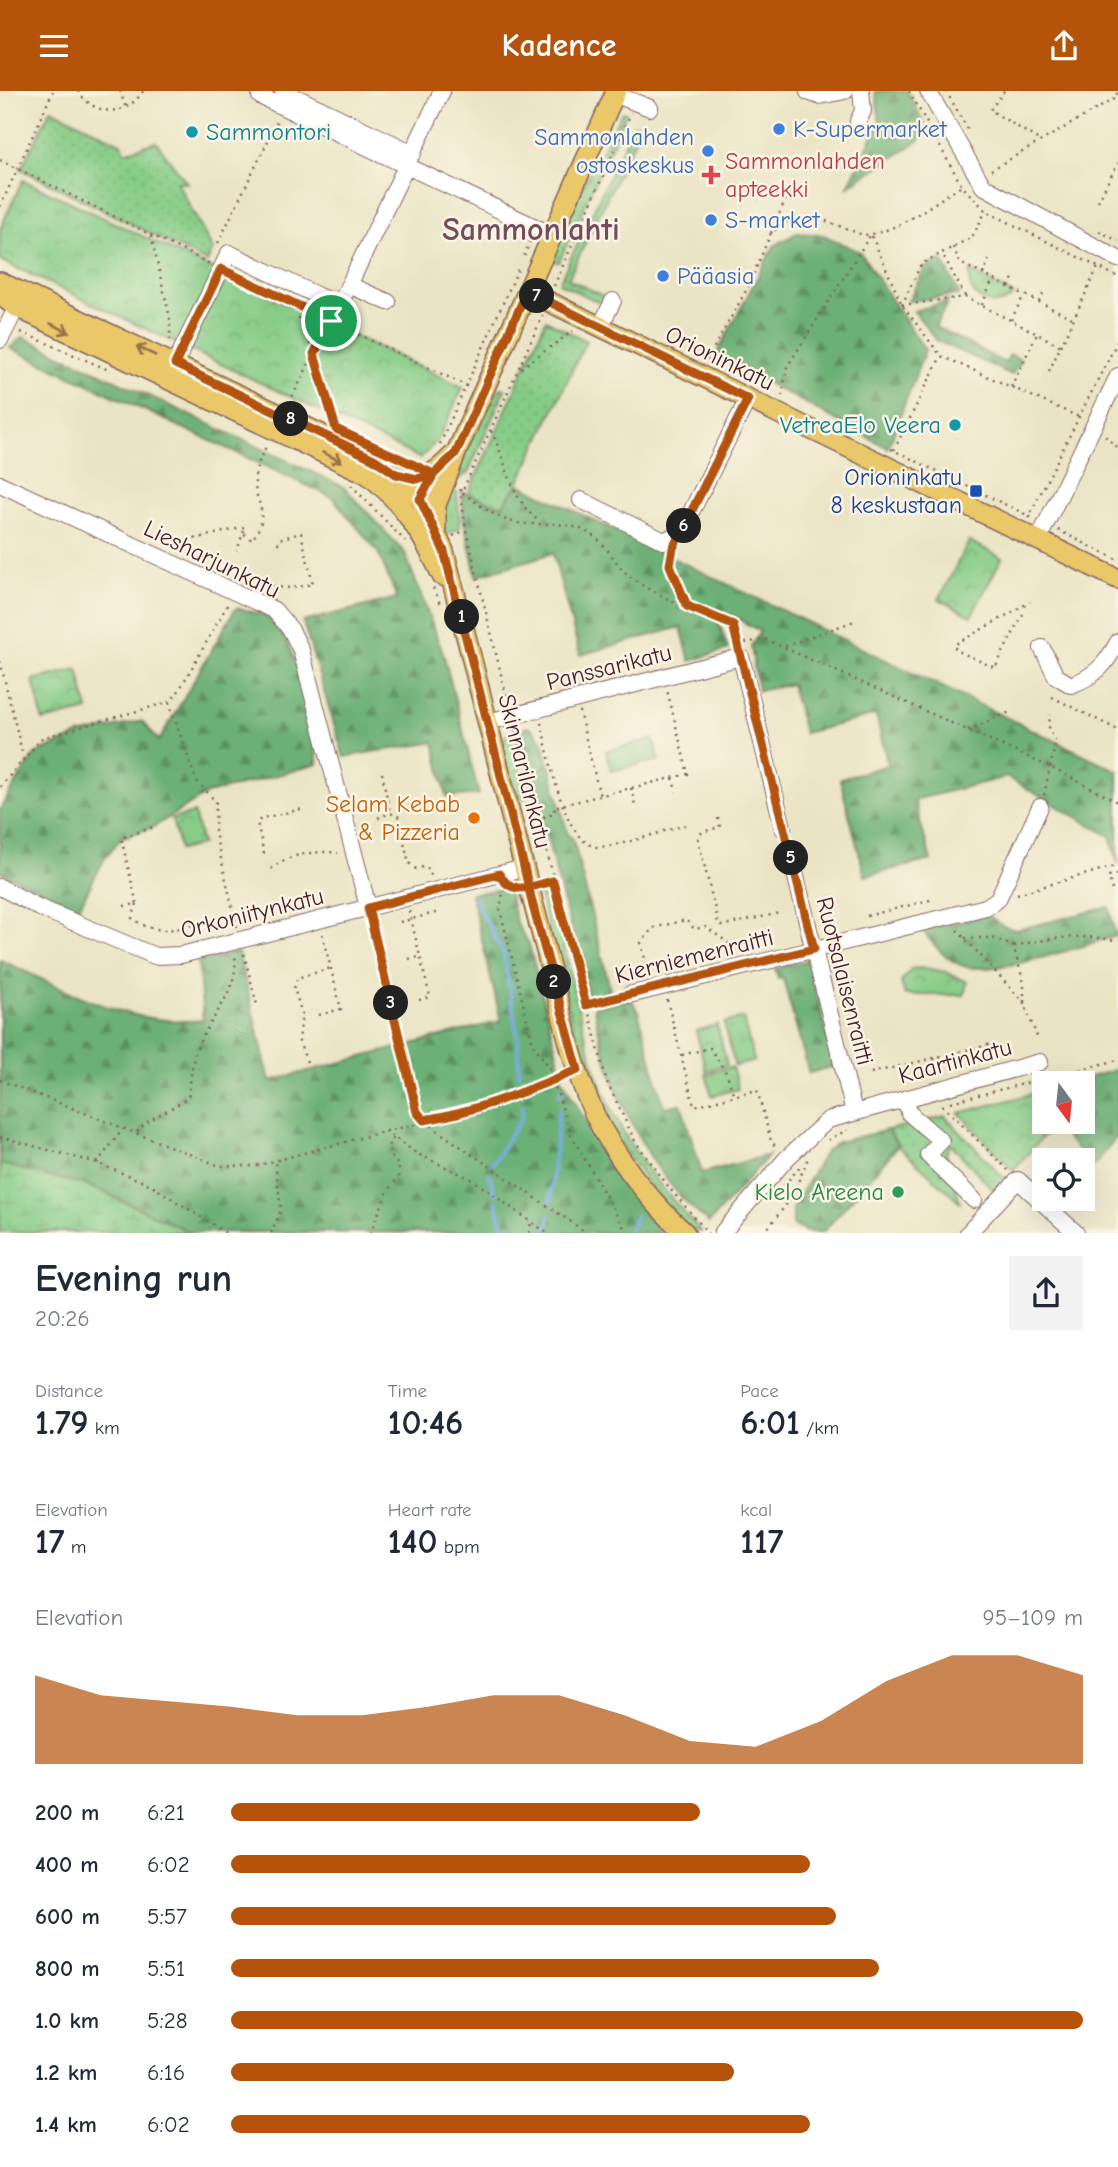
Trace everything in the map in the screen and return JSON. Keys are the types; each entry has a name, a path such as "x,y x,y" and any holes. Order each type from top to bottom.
{"main road":[{"path":"414,525 456,453 615,93"},
{"name":"Skinnarilankatu","path":"0,282 20,300"},
{"name":"Orioninkatu","path":"527,291 1118,579"},
{"name":"Skinnarilankatu","path":"0,295 20,300 172,371 367,474 435,492 436,532 462,618 578,1070 603,1129 655,1203 685,1233"},
{"path":"391,481 417,479 435,492"},
{"name":"Skinnarilankatu","path":"391,481 462,618"}],"street":[{"path":"283,91 552,235"},
{"path":"172,371 214,266 229,253 339,306 442,91"},
{"path":"808,92 819,96 845,91"},
{"path":"858,121 863,111 861,91"},
{"path":"928,91 983,186 1118,259"},
{"path":"615,93 650,108"},
{"path":"265,94 284,108 410,160"},
{"path":"349,285 388,302"},
{"path":"0,340 20,300"},
{"path":"600,327 613,301"},
{"path":"1029,536 1118,376"},
{"path":"581,500 664,541 681,531 748,399"},
{"name":"Liesharjunkatu","path":"0,484 274,610 291,630 301,650 368,908"},
{"path":"1042,648 1056,676 1071,685 1085,680 1104,667 1118,642"},
{"path":"739,651 783,828"},
{"name":"Panssarikatu","path":"488,722 739,651"},
{"path":"998,899 1041,807"},
{"name":"Ruotsalaisenraitti","path":"793,865 854,1112"},
{"name":"Orkoniitynkatu","path":"0,887 40,908 155,956 181,955 524,867"},
{"name":"Kierniemenraitti","path":"629,995 663,981 814,949 986,907 998,899"},
{"name":"Kaartinkatu","path":"722,1233 787,1158 828,1120 1040,1062"},
{"path":"906,1098 909,1113 941,1140 928,1155 974,1200"},
{"path":"968,1233 1018,1180 1076,1233"}],"path":[{"path":"0,207 53,91"},
{"path":"78,91 99,109 126,108 144,91"},
{"path":"120,91 126,108"},
{"path":"947,91 973,138"},
{"path":"1004,91 990,110 1040,140"},
{"path":"991,170 1114,99 1118,92"},
{"path":"214,251 284,108"},
{"path":"0,160 151,236 467,386"},
{"path":"986,161 996,178"},
{"path":"1098,201 1118,163"},
{"path":"707,360 747,289 794,180"},
{"path":"771,233 788,221 810,215 863,235 871,234 891,228 962,186"},
{"path":"902,305 921,264 972,237 986,211"},
{"path":"1094,228 1118,241"},
{"path":"871,234 902,305 941,356 1079,417"},
{"path":"782,396 787,367 871,234"},
{"path":"151,236 170,318 170,340 175,329"},
{"path":"953,247 960,263 1073,319"},
{"path":"942,253 965,297"},
{"path":"983,274 989,260"},
{"path":"202,274 214,266"},
{"path":"1049,371 1098,267"},
{"path":"1009,287 1013,278"},
{"path":"982,305 993,279"},
{"path":"1039,302 1045,290"},
{"path":"1011,320 1024,295"},
{"path":"902,305 965,297 1061,346"},
{"path":"295,304 314,354 336,429 324,423"},
{"path":"288,406 339,306"},
{"path":"518,370 575,329"},
{"path":"21,333 112,372"},
{"path":"1011,387 1037,334"},
{"path":"1029,536 1079,417 1118,340"},
{"path":"894,451 941,356"},
{"path":"491,431 503,454 519,502 542,523"},
{"path":"1102,434 1118,448"},
{"path":"244,534 252,540 261,528 264,513 255,478 267,444 279,450"},
{"path":"349,483 408,544"},
{"path":"435,492 484,508 516,523 559,523 587,532 603,545 628,575 687,606 733,625 739,651 765,639 1052,768 1118,802"},
{"path":"435,492 466,530 537,820 607,1082 619,1112 651,1164 708,1233"},
{"path":"171,563 185,541 245,527 237,551"},
{"path":"1056,530 1118,560"},
{"path":"681,531 670,565 687,606"},
{"path":"259,586 292,589 313,584 301,533 279,539 276,549"},
{"path":"432,587 443,610"},
{"path":"0,787 42,738 169,702 177,694 232,597"},
{"path":"1023,614 995,669 956,650 954,645 1030,602"},
{"path":"783,647 857,620"},
{"path":"0,661 23,757"},
{"path":"537,820 555,812 554,807 688,774 666,688"},
{"path":"1052,697 1118,730"},
{"path":"169,702 196,780 216,802 215,833 240,940"},
{"path":"579,710 600,796"},
{"path":"968,730 1012,711"},
{"path":"1041,807 1052,768 1056,740 1049,730 1050,714"},
{"path":"541,720 568,823 580,840 602,847 685,825"},
{"path":"382,773 390,813"},
{"path":"673,778 676,792"},
{"path":"631,788 635,805"},
{"path":"264,854 257,822 262,818 303,809"},
{"path":"378,818 390,813 398,816 409,863 416,869 426,866 434,881"},
{"path":"718,818 720,827 702,832 698,839 718,922 721,926 780,913"},
{"path":"153,827 121,838 137,904 132,918 156,931 173,930 203,922"},
{"path":"271,869 291,858 322,851 345,854"},
{"path":"998,899 1118,865"},
{"path":"499,874 505,885 500,909 533,1044 549,1067 576,1145 626,1233"},
{"path":"1112,890 1109,876 1118,874"},
{"path":"529,887 553,881"},
{"path":"405,898 430,997 419,1000"},
{"path":"867,916 930,900"},
{"path":"124,907 137,904"},
{"path":"368,908 417,1112 424,1120 587,1233"},
{"path":"400,922 439,912"},
{"path":"939,918 965,938 1024,1003 1038,1039"},
{"path":"319,920 341,1009 319,1015"},
{"path":"731,945 706,927 694,929 686,920 653,927 640,943 650,978 663,981 694,1106 757,1090 771,1141 787,1158"},
{"path":"965,938 992,938 1013,946 1056,937 1088,935 1118,941"},
{"path":"1013,946 1024,983 1024,1003"},
{"path":"137,1132 147,1119 175,1107 188,1097 196,1049 217,1017 236,973 235,959 243,950 257,1005"},
{"path":"409,959 420,957"},
{"path":"307,1062 299,1042 302,1014 294,988 297,978 331,968"},
{"name":"Kierniemenraitti","path":"586,1005 629,995"},
{"path":"871,1073 992,1044 998,1065"},
{"path":"682,1055 710,1048 727,1075 734,1096"},
{"path":"934,1058 939,1080"},
{"path":"0,1080 220,1166 256,1166 424,1120 457,1115 578,1070"},
{"path":"942,1105 1018,1180"},
{"path":"97,1163 124,1129"},
{"path":"386,1131 416,1153 472,1180 547,1233"},
{"path":"370,1233 387,1193 399,1177 399,1166 390,1155 389,1143 395,1136"},
{"path":"0,1137 97,1163 149,1184 226,1233"},
{"path":"764,1233 792,1197 808,1158"},
{"path":"271,1233 281,1210 275,1161"},
{"path":"529,1233 531,1223"}],"green space":[{"path":"875,91 907,91 925,124 920,140 848,186 880,121"},
{"path":"51,109 122,144 125,152 156,142 187,183 177,182 213,250 207,262 21,169"},
{"path":"622,112 626,113 559,262 549,261 579,193"},
{"path":"634,124 641,127 568,279 603,296 606,302 602,304 559,283"},
{"path":"23,180 463,387 438,440 420,458 0,260 0,229"},
{"path":"797,233 823,235 860,252 925,350 888,448 716,355 774,246"},
{"path":"942,260 960,295 908,301 926,267"},
{"path":"970,271 1014,295 996,304 985,302 970,287"},
{"path":"948,301 935,327 1005,363 1010,354 1021,360 1012,375 937,341 914,311"},
{"path":"546,320 586,341 518,484 502,506 468,495"},
{"path":"23,337 344,487 405,553 444,656 479,794 447,797 434,742 344,757 303,622 397,598 378,552 332,497 10,348"},
{"path":"500,388 505,389 468,473 457,480 454,478 479,421"},
{"path":"518,484 1118,771 1118,864 1110,836 1006,777 914,800 931,860 865,876 840,779 888,765 876,715 804,733 791,684 758,691 751,646 760,631 731,615 718,620 728,649 690,661 681,627 580,655 553,553 476,576 464,521 462,492 502,506"},
{"path":"449,487 457,493 460,528 444,536 442,503"},
{"path":"969,541 1002,558 971,616 939,599"},
{"path":"236,608 267,617 288,644 302,685 318,764 207,794 153,827 121,838 106,856 79,907 0,872 0,809 35,754 79,735 142,721 159,741"},
{"path":"78,669 88,710 43,721 33,680"},
{"path":"525,727 531,728 543,742 568,835 573,839 611,993 589,998 520,735"},
{"path":"510,731 527,798 522,799 518,793 506,764 504,744"},
{"path":"654,739 659,760 611,771 606,751"},
{"path":"194,813 202,844 180,850 172,819"},
{"path":"508,888 516,923 529,944 558,1058 559,1073 612,1169 661,1233 190,1232 92,1187 0,1164 0,960 99,1004 150,1018 176,1021 203,1020 198,962 238,952 270,1081 501,1021 471,894"},
{"path":"538,888 548,888 553,896 579,1014 607,1099 637,1155 701,1232 683,1223 640,1173 598,1098 570,1015"},
{"path":"1109,907 1116,936 1000,967 960,965 942,952 922,930 988,915 1003,926 1016,930"},
{"path":"808,960 835,1066 809,1073 783,979 778,979 775,969"},
{"path":"925,968 946,972 967,982 964,995 905,995 901,982 911,969"},
{"path":"631,999 638,1011 664,1107 681,1104 702,1173 769,1155 709,1223 667,1180 649,1154 633,1126 609,1067 594,1007"},
{"path":"743,1018 754,1061 735,1066 724,1023"},
{"path":"717,1025 727,1065 706,1071 696,1031"},
{"path":"732,1067 738,1089 712,1096 706,1074"},
{"path":"1118,1069 1118,1135 1095,1165 1095,1148 1076,1148 1063,1134 1096,1134 1096,1075"},
{"path":"1032,1094 1032,1134 1039,1134 1041,1139 1013,1170 959,1113"},
{"path":"945,1116 1009,1183 997,1194 951,1144 946,1153 960,1202 898,1146 888,1130"},
{"path":"888,1130 898,1146 823,1232 807,1232 793,1225 793,1207 825,1152 838,1142"},
{"path":"0,1164 92,1187 190,1232 0,1232"}],"waterway":[{"path":"474,897 504,955 518,1039 519,1075"},
{"path":"560,1095 561,1090"},
{"path":"492,1164 522,1117 522,1105"},
{"path":"550,1203 559,1109"},
{"path":"489,1173 495,1194"},
{"path":"496,1202 505,1233"},
{"path":"547,1229 549,1216"},
{"path":"630,1229 636,1216"}],"place":[{"name":"K-Supermarket","path":"779,129"},
{"name":"Sammontori","path":"192,132"},
{"name":"Sammonlahden ostoskeskus","path":"708,151"},
{"name":"Sammonlahden apteekki","path":"711,175"},
{"name":"S-market","path":"711,220"},
{"name":"Pääasia","path":"663,276"},
{"name":"VetreaElo Veera","path":"955,425"},
{"name":"Orioninkatu 8 keskustaan","path":"976,491"},
{"name":"Selam Kebab & Pizzeria","path":"474,818"},
{"name":"Kielo Areena","path":"898,1192"}],"district":[{"name":"Sammonlahti","path":"531,229"}],"route":[{"path":"331,321 221,269 175,364 374,459 396,474 417,479 434,474 456,453 527,291 748,399 673,548 670,565 687,606 733,625 814,949 586,1005 553,881 529,887 516,890 505,885 499,874 368,908 417,1112 424,1120 457,1115 502,1101 578,1070 533,906 529,887 462,618 444,551 420,499 434,474 336,429 314,354 331,321"}]}
